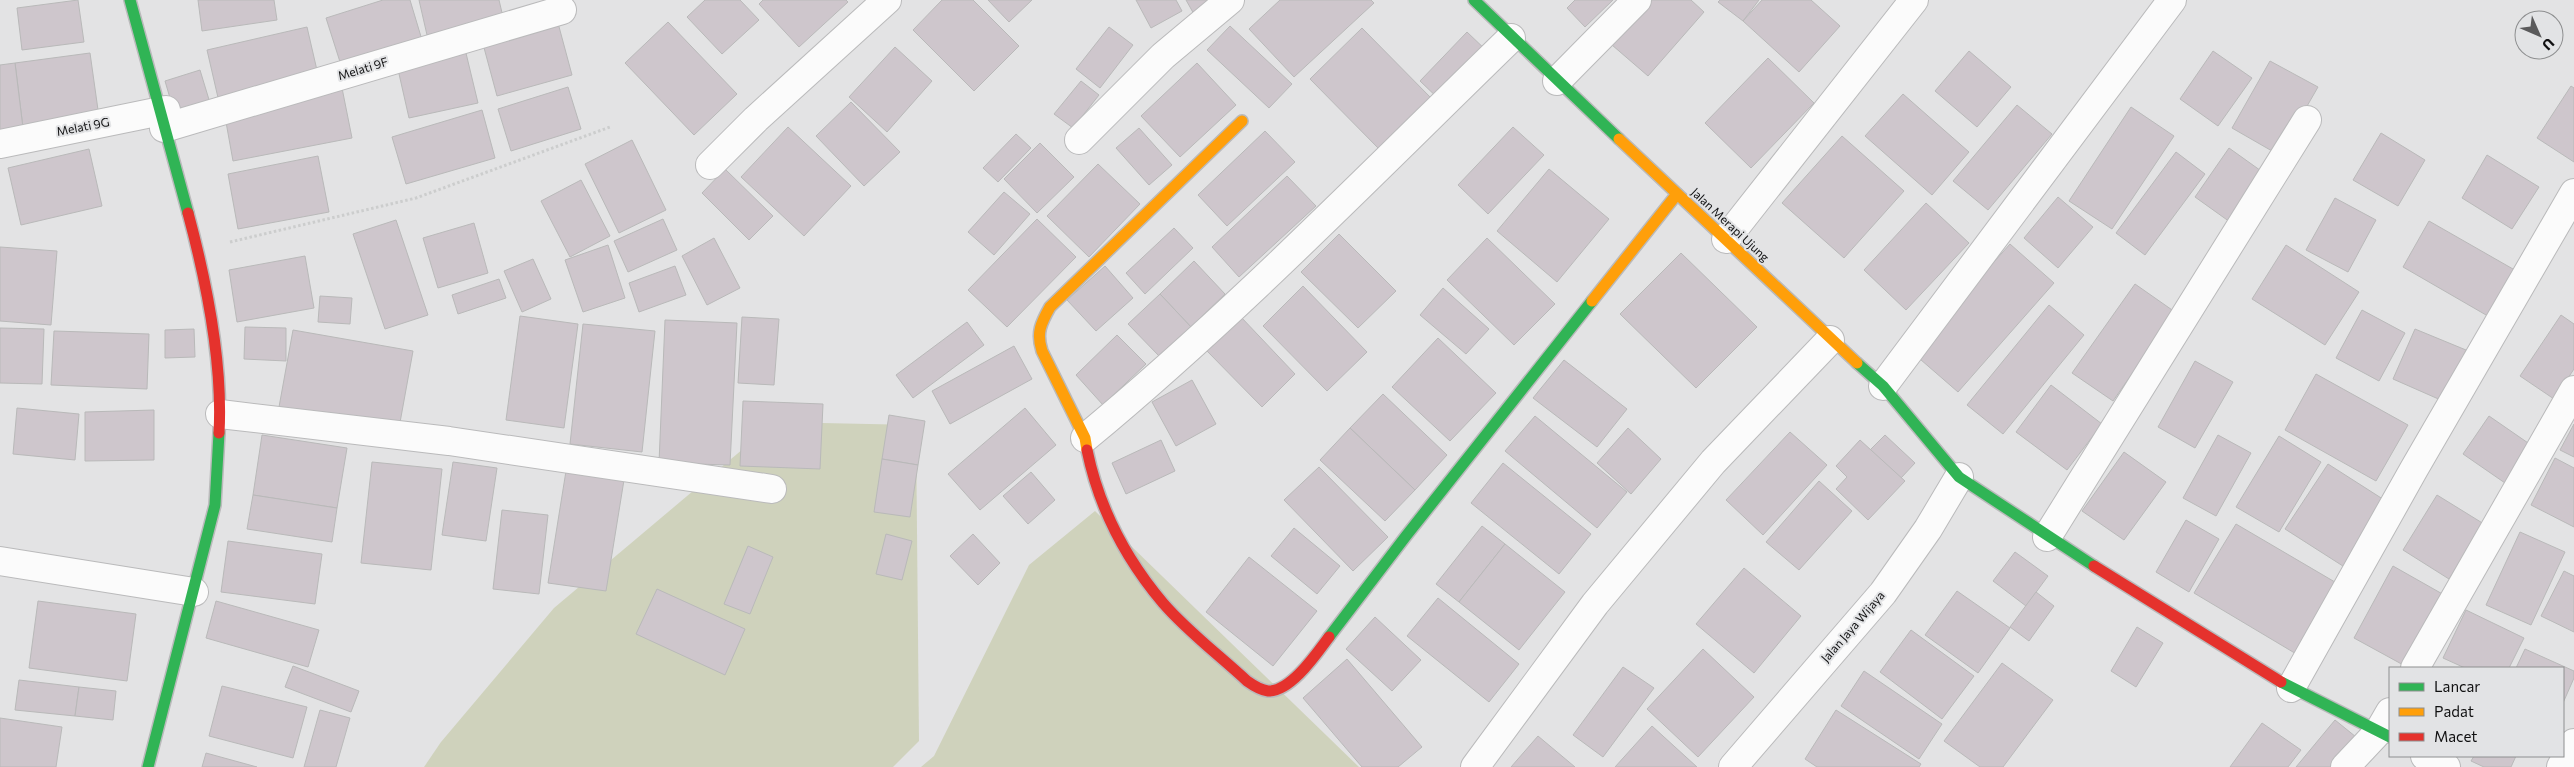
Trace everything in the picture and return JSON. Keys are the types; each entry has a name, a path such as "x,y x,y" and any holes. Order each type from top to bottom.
{"street":[{"path":"130,0 198,249 212,326 220,414 215,505 148,767"},
{"path":"710,164 756,119 887,0"},
{"path":"1079,140 1163,56 1230,0"},
{"name":"Jalan Merapi Ujung","path":"1474,0 1511,38 1726,239 1830,340 1883,386 1959,478 2047,537 2291,688 2386,727"},
{"path":"1557,81 1637,0"},
{"path":"1726,239 1914,0"},
{"path":"1883,386 2172,0"},
{"name":"Melati 9F","path":"163,117 562,10"},
{"path":"1085,438 1151,384 1319,225 1511,38"},
{"name":"Melati 9G","path":"0,144 163,117"},
{"path":"2047,537 2307,120"},
{"path":"1242,121 1050,307 1040,324 1038,338 1042,351 1085,438 1092,473 1108,519 1129,559 1164,604 1247,681 1259,689 1270,691 1284,686 1309,664 1406,536 1677,194"},
{"path":"2291,688 2414,469 2574,193"},
{"path":"1475,767 1595,604 1713,462 1830,340"},
{"path":"2416,667 2574,390"},
{"path":"220,414 449,441 772,489"},
{"name":"Jalan Jaya Wijaya","path":"1733,767 1883,593 1928,529 1959,478"},
{"path":"0,562 194,592"},
{"path":"2345,767 2386,727"},
{"path":"2561,767 2574,743"},
{"path":"2426,757 2446,767"}],"path":[{"path":"198,249 416,198 610,127"}],"green space":[{"path":"775,422 916,425 919,741 893,767 424,767 441,742 554,608"},
{"path":"1095,511 1359,767 921,767 934,756 1029,565"}],"building":[{"path":"78,0 84,42 22,50 17,8"},
{"path":"198,0 274,0 277,20 202,31"},
{"path":"383,0 410,0 422,40 341,65 326,18"},
{"path":"419,0 499,0 503,17 427,35"},
{"path":"705,0 740,0 759,20 722,54 687,17"},
{"path":"763,0 846,0 848,2 799,47 759,4"},
{"path":"942,0 973,0 1019,46 974,91 913,30"},
{"path":"988,0 1032,0 1009,22"},
{"path":"1136,0 1176,0 1182,11 1151,28"},
{"path":"1186,0 1223,0 1195,16"},
{"path":"1280,0 1371,0 1374,3 1294,77 1249,29"},
{"path":"1575,0 1613,0 1585,27 1567,8"},
{"path":"1651,0 1691,0 1704,12 1648,76 1612,45"},
{"path":"1720,0 1759,0 1743,21 1718,2"},
{"path":"1762,0 1811,0 1840,26 1799,72 1743,21"},
{"path":"668,22 737,94 694,135 625,63"},
{"path":"558,23 572,75 497,96 483,44"},
{"path":"1230,26 1292,84 1269,108 1207,50"},
{"path":"307,27 319,79 219,102 207,50"},
{"path":"1109,27 1133,45 1100,88 1076,69"},
{"path":"1362,28 1432,99 1380,150 1310,79"},
{"path":"1467,32 1489,53 1442,102 1420,81"},
{"path":"895,47 932,81 887,132 849,97"},
{"path":"465,49 478,103 409,118 397,65"},
{"path":"1969,51 2011,87 1977,127 1935,91"},
{"path":"2213,51 2252,78 2218,126 2180,99"},
{"path":"90,53 99,117 23,128 15,63"},
{"path":"1768,58 1814,103 1751,168 1705,123"},
{"path":"2270,61 2318,87 2279,155 2232,128"},
{"path":"15,63 23,128 0,131 0,65"},
{"path":"1197,63 1236,105 1180,157 1141,116"},
{"path":"200,70 210,103 175,115 165,81"},
{"path":"1081,81 1099,95 1073,128 1054,114"},
{"path":"2571,86 2574,88 2574,162 2537,138"},
{"path":"568,87 581,129 511,151 498,109"},
{"path":"342,88 352,138 233,161 224,111"},
{"path":"1903,94 1969,152 1932,195 1865,136"},
{"path":"851,102 900,152 864,186 816,136"},
{"path":"2017,105 2052,134 1988,210 1953,181"},
{"path":"2131,107 2174,136 2112,229 2069,201"},
{"path":"482,110 495,158 406,184 392,137"},
{"path":"788,127 851,186 804,236 741,177"},
{"path":"1513,127 1544,155 1488,214 1458,185"},
{"path":"1139,128 1172,165 1149,185 1116,148"},
{"path":"1265,131 1295,162 1227,226 1198,195"},
{"path":"2381,133 2425,160 2398,206 2353,180"},
{"path":"1016,134 1031,148 998,182 983,168"},
{"path":"1842,136 1904,191 1844,258 1782,203"},
{"path":"632,140 666,210 619,233 585,164"},
{"path":"1040,143 1074,177 1037,213 1004,179"},
{"path":"2229,148 2264,173 2230,222 2195,197"},
{"path":"89,149 102,206 21,225 8,168"},
{"path":"2176,152 2205,174 2145,255 2116,233"},
{"path":"2487,155 2539,187 2512,229 2462,198"},
{"path":"318,156 329,212 238,229 228,174"},
{"path":"1098,164 1140,204 1089,257 1047,216"},
{"path":"725,169 773,216 749,240 702,193"},
{"path":"1549,169 1609,219 1557,282 1497,231"},
{"path":"1287,176 1316,206 1239,277 1212,247"},
{"path":"581,180 610,236 570,257 541,201"},
{"path":"1004,192 1030,214 994,255 968,232"},
{"path":"2058,197 2093,227 2058,268 2024,238"},
{"path":"2335,198 2376,220 2348,272 2306,250"},
{"path":"1926,203 1969,243 1906,310 1864,270"},
{"path":"663,219 677,250 628,272 614,241"},
{"path":"1037,219 1076,257 1007,327 968,290"},
{"path":"396,220 428,315 385,329 353,234"},
{"path":"2429,221 2520,273 2493,319 2403,267"},
{"path":"474,223 488,273 438,288 423,238"},
{"path":"1174,228 1193,248 1145,294 1126,273"},
{"path":"1339,234 1396,291 1358,328 1301,272"},
{"path":"714,238 740,288 707,305 682,256"},
{"path":"1487,238 1555,304 1514,345 1447,280"},
{"path":"2010,244 2054,283 1958,392 1913,353"},
{"path":"608,245 625,298 583,312 565,260"},
{"path":"2286,245 2359,292 2325,345 2252,299"},
{"path":"0,247 57,251 51,325 0,321"},
{"path":"1681,253 1757,327 1696,388 1620,314"},
{"path":"305,256 314,308 237,322 229,270"},
{"path":"533,259 551,299 522,312 504,271"},
{"path":"1194,261 1225,294 1191,327 1160,294"},
{"path":"675,266 686,295 639,312 629,283"},
{"path":"1105,266 1133,298 1096,331 1067,300"},
{"path":"499,279 506,298 458,314 452,295"},
{"path":"2135,284 2175,312 2113,401 2072,373"},
{"path":"1303,286 1367,352 1327,391 1263,326"},
{"path":"1443,288 1489,329 1466,354 1420,315"},
{"path":"1160,294 1191,327 1159,356 1128,324"},
{"path":"320,296 352,298 350,324 318,322"},
{"path":"2049,305 2084,335 2003,434 1967,405"},
{"path":"2362,310 2405,333 2379,381 2336,358"},
{"path":"2561,315 2574,324 2574,369 2554,399 2520,376"},
{"path":"520,316 578,324 564,428 506,420"},
{"path":"742,317 779,319 774,385 738,383"},
{"path":"1241,317 1295,374 1262,407 1207,351"},
{"path":"665,320 737,323 730,465 659,463"},
{"path":"967,322 984,345 913,398 896,375"},
{"path":"583,324 655,331 642,452 570,444"},
{"path":"245,327 286,328 286,361 244,359"},
{"path":"0,328 44,329 42,384 0,383"},
{"path":"194,329 195,357 165,358 165,330"},
{"path":"2415,329 2466,350 2443,401 2393,379"},
{"path":"293,330 413,351 399,428 279,407"},
{"path":"54,331 149,334 147,389 51,385"},
{"path":"1117,335 1146,364 1103,405 1076,375"},
{"path":"1438,338 1496,393 1450,441 1392,387"},
{"path":"1014,346 1032,379 950,424 932,391"},
{"path":"1564,360 1627,409 1597,447 1533,398"},
{"path":"2195,361 2233,382 2195,448 2158,427"},
{"path":"2316,374 2408,425 2376,481 2285,430"},
{"path":"1192,380 1216,424 1176,446 1152,402"},
{"path":"2051,385 2102,424 2067,470 2016,432"},
{"path":"1383,394 1447,455 1415,490 1350,428"},
{"path":"743,401 823,404 820,469 740,466"},
{"path":"17,408 79,414 75,460 13,454"},
{"path":"1025,408 1056,445 980,510 948,474"},
{"path":"154,410 154,460 85,461 85,412"},
{"path":"889,415 925,421 918,465 882,459"},
{"path":"1535,416 1627,492 1597,528 1505,451"},
{"path":"2489,416 2531,445 2505,483 2463,454"},
{"path":"2574,424 2574,457 2560,450"},
{"path":"1350,428 1415,490 1385,521 1320,460"},
{"path":"1628,428 1661,459 1631,494 1597,463"},
{"path":"1790,432 1827,465 1763,535 1726,500"},
{"path":"262,435 347,448 337,508 253,495"},
{"path":"1885,435 1915,463 1901,478 1870,450"},
{"path":"2218,435 2251,453 2216,516 2183,498"},
{"path":"2279,436 2321,462 2279,532 2236,507"},
{"path":"1161,440 1175,471 1126,494 1112,463"},
{"path":"1860,440 1905,481 1868,520 1836,489 1847,477 1836,466"},
{"path":"2124,452 2166,482 2124,540 2082,511"},
{"path":"2555,458 2574,468 2574,527 2531,505"},
{"path":"882,459 918,465 910,517 874,512"},
{"path":"372,462 442,469 431,570 361,563"},
{"path":"453,462 497,468 486,541 442,535"},
{"path":"1503,463 1591,534 1559,574 1471,503"},
{"path":"2328,464 2389,503 2346,568 2285,529"},
{"path":"1319,467 1388,537 1353,571 1284,500"},
{"path":"566,471 624,480 606,591 548,583"},
{"path":"1031,472 1055,500 1028,524 1003,496"},
{"path":"1819,481 1852,511 1799,570 1766,542"},
{"path":"253,495 337,508 332,542 247,529"},
{"path":"2437,495 2484,524 2449,579 2403,550"},
{"path":"502,510 548,515 539,594 493,589"},
{"path":"2186,520 2219,539 2189,592 2156,572"},
{"path":"2236,524 2340,585 2298,655 2194,593"},
{"path":"1482,526 1505,544 1459,602 1436,584"},
{"path":"1294,528 1340,566 1317,594 1271,556"},
{"path":"2520,532 2565,552 2531,625 2486,605"},
{"path":"886,534 912,541 902,580 876,574"},
{"path":"973,534 1000,563 978,585 950,556"},
{"path":"228,541 322,554 315,604 221,592"},
{"path":"1505,544 1565,592 1519,650 1459,602"},
{"path":"748,546 773,557 750,614 724,604"},
{"path":"2015,552 2048,576 2026,606 1993,581"},
{"path":"1249,557 1317,611 1273,666 1206,612"},
{"path":"2393,566 2446,596 2407,667 2354,638"},
{"path":"1744,568 1801,616 1754,673 1696,624"},
{"path":"2564,571 2574,576 2574,632 2541,616"},
{"path":"657,589 745,629 725,675 636,634"},
{"path":"1957,591 2010,628 1978,673 1925,635"},
{"path":"2036,592 2054,606 2029,641 2010,627"},
{"path":"1438,598 1519,664 1489,702 1407,636"},
{"path":"38,601 136,614 127,681 29,668"},
{"path":"216,601 319,630 308,667 206,638"},
{"path":"2466,610 2524,638 2510,667 2463,667 2443,658"},
{"path":"1375,617 1421,660 1392,691 1346,649"},
{"path":"2137,627 2163,643 2136,687 2111,671"},
{"path":"1911,630 1974,676 1942,719 1880,672"},
{"path":"1703,649 1754,697 1698,757 1647,709"},
{"path":"2525,649 2574,671 2574,678 2564,701 2564,667 2516,667"},
{"path":"1347,659 1422,747 1398,767 1362,767 1303,698"},
{"path":"2002,663 2053,700 2003,767 1980,767 1944,741"},
{"path":"293,666 359,691 351,712 285,687"},
{"path":"1623,667 1654,688 1603,757 1573,735"},
{"path":"1864,671 1942,724 1919,759 1841,706"},
{"path":"19,680 79,687 75,716 15,710"},
{"path":"222,686 307,707 293,758 209,736"},
{"path":"79,687 116,691 113,720 75,716"},
{"path":"320,710 350,718 336,767 304,767"},
{"path":"1836,710 1921,764 1919,767 1817,767 1805,759"},
{"path":"0,718 62,727 56,767 0,767"},
{"path":"2335,720 2361,741 2339,767 2296,767"},
{"path":"2262,723 2301,750 2288,767 2230,767"},
{"path":"1652,726 1697,767 1615,767"},
{"path":"1538,736 1575,767 1511,767"},
{"path":"206,753 257,767 202,767"},
{"path":"2473,757 2516,757 2511,767 2484,767 2471,761"}],"traffic: fast":[{"path":"130,0 188,213"},
{"path":"1474,0 1619,139"},
{"path":"1329,637 1406,536 1592,301"},
{"path":"1857,363 1883,386 1959,477 2094,566"},
{"path":"148,767 215,505 219,433"},
{"path":"2281,682 2389,736"}],"traffic: slow":[{"path":"1087,450 1085,438 1040,345 1040,328 1044,318 1050,307 1242,121"},
{"path":"1619,139 1857,363"},
{"path":"1592,301 1677,194"}],"traffic: jam":[{"path":"188,213 207,294 216,350 220,406 219,433"},
{"path":"1087,450 1106,512 1125,550 1149,586 1172,613 1247,681 1262,690 1277,690 1294,679 1303,670 1329,637"},
{"path":"2094,566 2281,682"}]}
